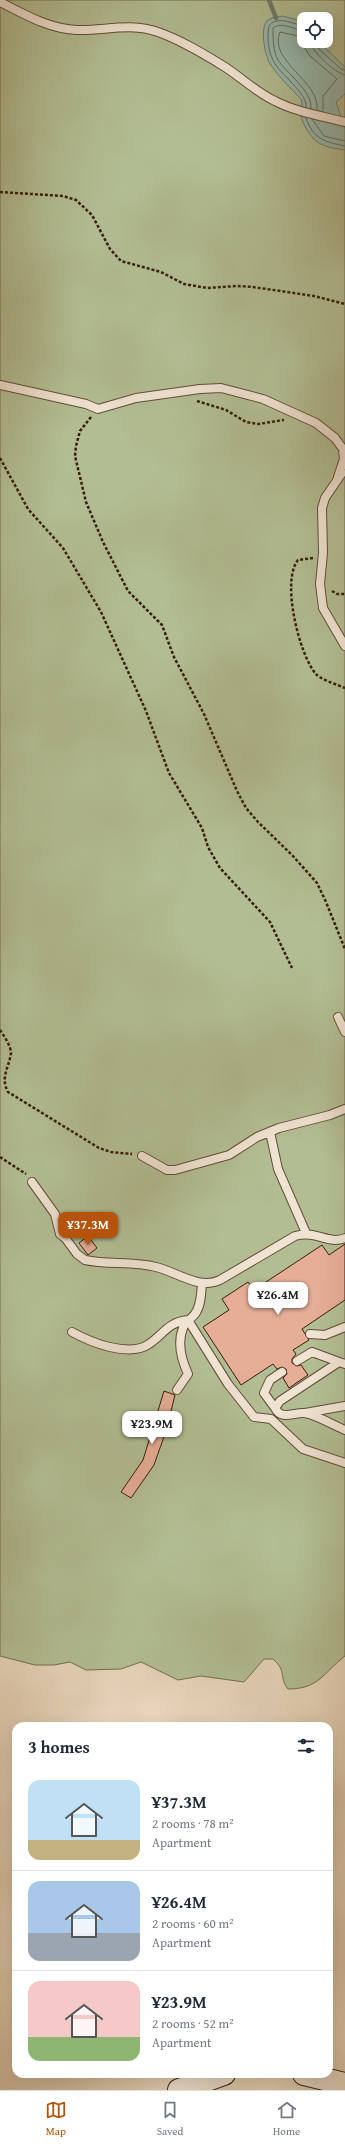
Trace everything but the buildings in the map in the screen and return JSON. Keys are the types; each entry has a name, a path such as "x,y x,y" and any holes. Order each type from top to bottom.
{"street":[{"path":"179,2090 213,2078"},
{"path":"320,2078 345,2084"}],"lane":[{"path":"0,2 33,18 60,27 77,30 104,27 142,27 158,32 181,42 225,67 266,96 286,105 345,122"},
{"path":"0,385 86,404 98,409 136,398 200,389 221,388 263,399 299,417 316,423 340,444 343,449 344,458 338,476 324,498 322,508 323,553 320,584 323,608 345,646"},
{"path":"338,476 345,471"},
{"path":"338,1016 345,1032"},
{"path":"142,1156 167,1170 175,1170 229,1155 257,1137 345,1109"},
{"path":"270,1132 278,1169 306,1233"},
{"path":"32,1182 55,1214 60,1234 66,1239 77,1254 85,1260 155,1267 202,1284 212,1284 220,1280 295,1236 306,1233 337,1241 345,1238"},
{"path":"177,1390 188,1374 182,1361 181,1335 183,1327 196,1313 201,1299 202,1284"},
{"path":"72,1332 86,1340 105,1346 138,1348 148,1345 168,1327 180,1321 188,1320"},
{"path":"188,1320 228,1384 254,1417 274,1413 283,1416 345,1406"},
{"path":"310,1334 325,1336 345,1327"},
{"path":"297,1361 312,1352 342,1363"},
{"path":"274,1413 280,1401 342,1363"},
{"path":"282,1372 270,1380 264,1393 274,1413 303,1449 345,1462"},
{"path":"305,1413 345,1430"}],"path":[{"path":"0,192 63,196 76,200 92,215 110,249 121,261 161,272 184,284 206,288 237,286 253,287 314,296 345,304"},
{"path":"172,393 183,395 209,406 226,410 246,422 271,424 299,417"},
{"path":"98,409 80,431 75,456 86,502 100,536 128,591 162,625 174,657 204,714 237,791 246,808 317,883 345,949"},
{"path":"0,458 28,509 63,548 101,612 146,711 169,773 202,828 213,858 220,868 270,922 292,968"},
{"path":"0,1030 10,1048 11,1054 4,1071 3,1081 8,1092 99,1148 142,1156"},
{"path":"0,1157 21,1170 32,1182"}],"green space":[{"path":"0,0 345,0 345,1656 314,1683 307,1686 288,1689 285,1685 280,1667 273,1659 264,1659 244,1682 201,1676 178,1680 141,1662 121,1669 86,1670 70,1662 54,1665 35,1665 0,1656"}],"water":[{"path":"283,16 297,20 297,48 325,48 345,67 345,94 336,102 345,129 345,150 323,145 312,137 302,119 301,99 270,64 266,54 263,35 265,24 268,20"}],"waterway":[{"path":"269,0 276,18"}]}
